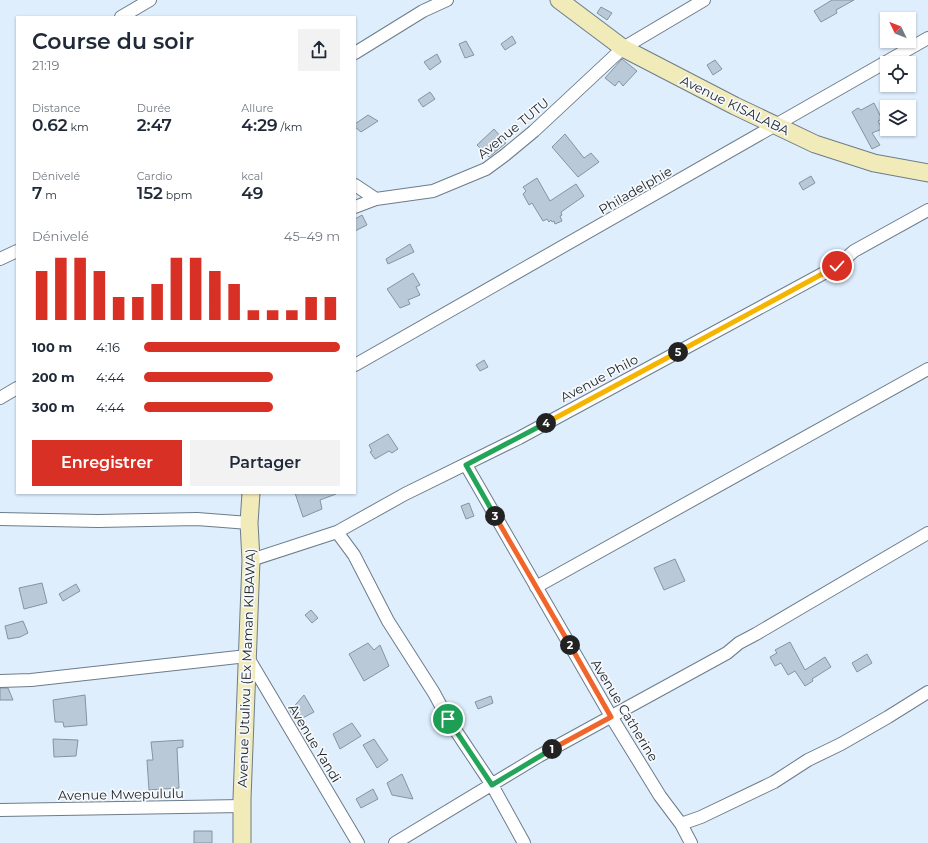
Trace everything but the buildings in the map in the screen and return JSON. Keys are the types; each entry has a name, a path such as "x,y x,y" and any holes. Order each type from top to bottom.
{"street":[{"path":"123,16 150,0"},
{"path":"356,52 423,11 447,0"},
{"name":"Avenue KISALABA","path":"559,0 623,48 735,106 815,144 874,163 928,173"},
{"path":"623,48 704,0"},
{"name":"Philadelphie","path":"356,364 928,38"},
{"name":"Avenue TUTU","path":"356,207 376,199 433,190 486,169 534,132 623,48"},
{"path":"356,186 376,199"},
{"name":"Avenue Philo","path":"251,560 338,532 405,494 518,438 837,266 854,251 928,210"},
{"path":"0,259 16,251"},
{"path":"536,587 928,369"},
{"path":"0,398 16,389"},
{"name":"Avenue Catherine","path":"466,465 611,717 660,796 681,824 691,843"},
{"name":"Avenue Utulivu (Ex Maman KIBAWA)","path":"242,843 251,560 249,523 251,494"},
{"path":"0,519 98,521 197,519 249,523"},
{"path":"338,532 354,555 388,621 434,693 448,719 492,785 524,843"},
{"path":"395,843 539,756 726,653 739,643 928,533"},
{"path":"0,682 31,680 247,656"},
{"name":"Avenue Yandi","path":"247,656 358,843"},
{"path":"681,824 701,817 774,782 808,760 841,744 928,692"},
{"name":"Avenue Mwepululu","path":"0,810 242,806"}],"route":[{"path":"448,719 492,785 539,756 611,717 466,465 837,266"}]}
